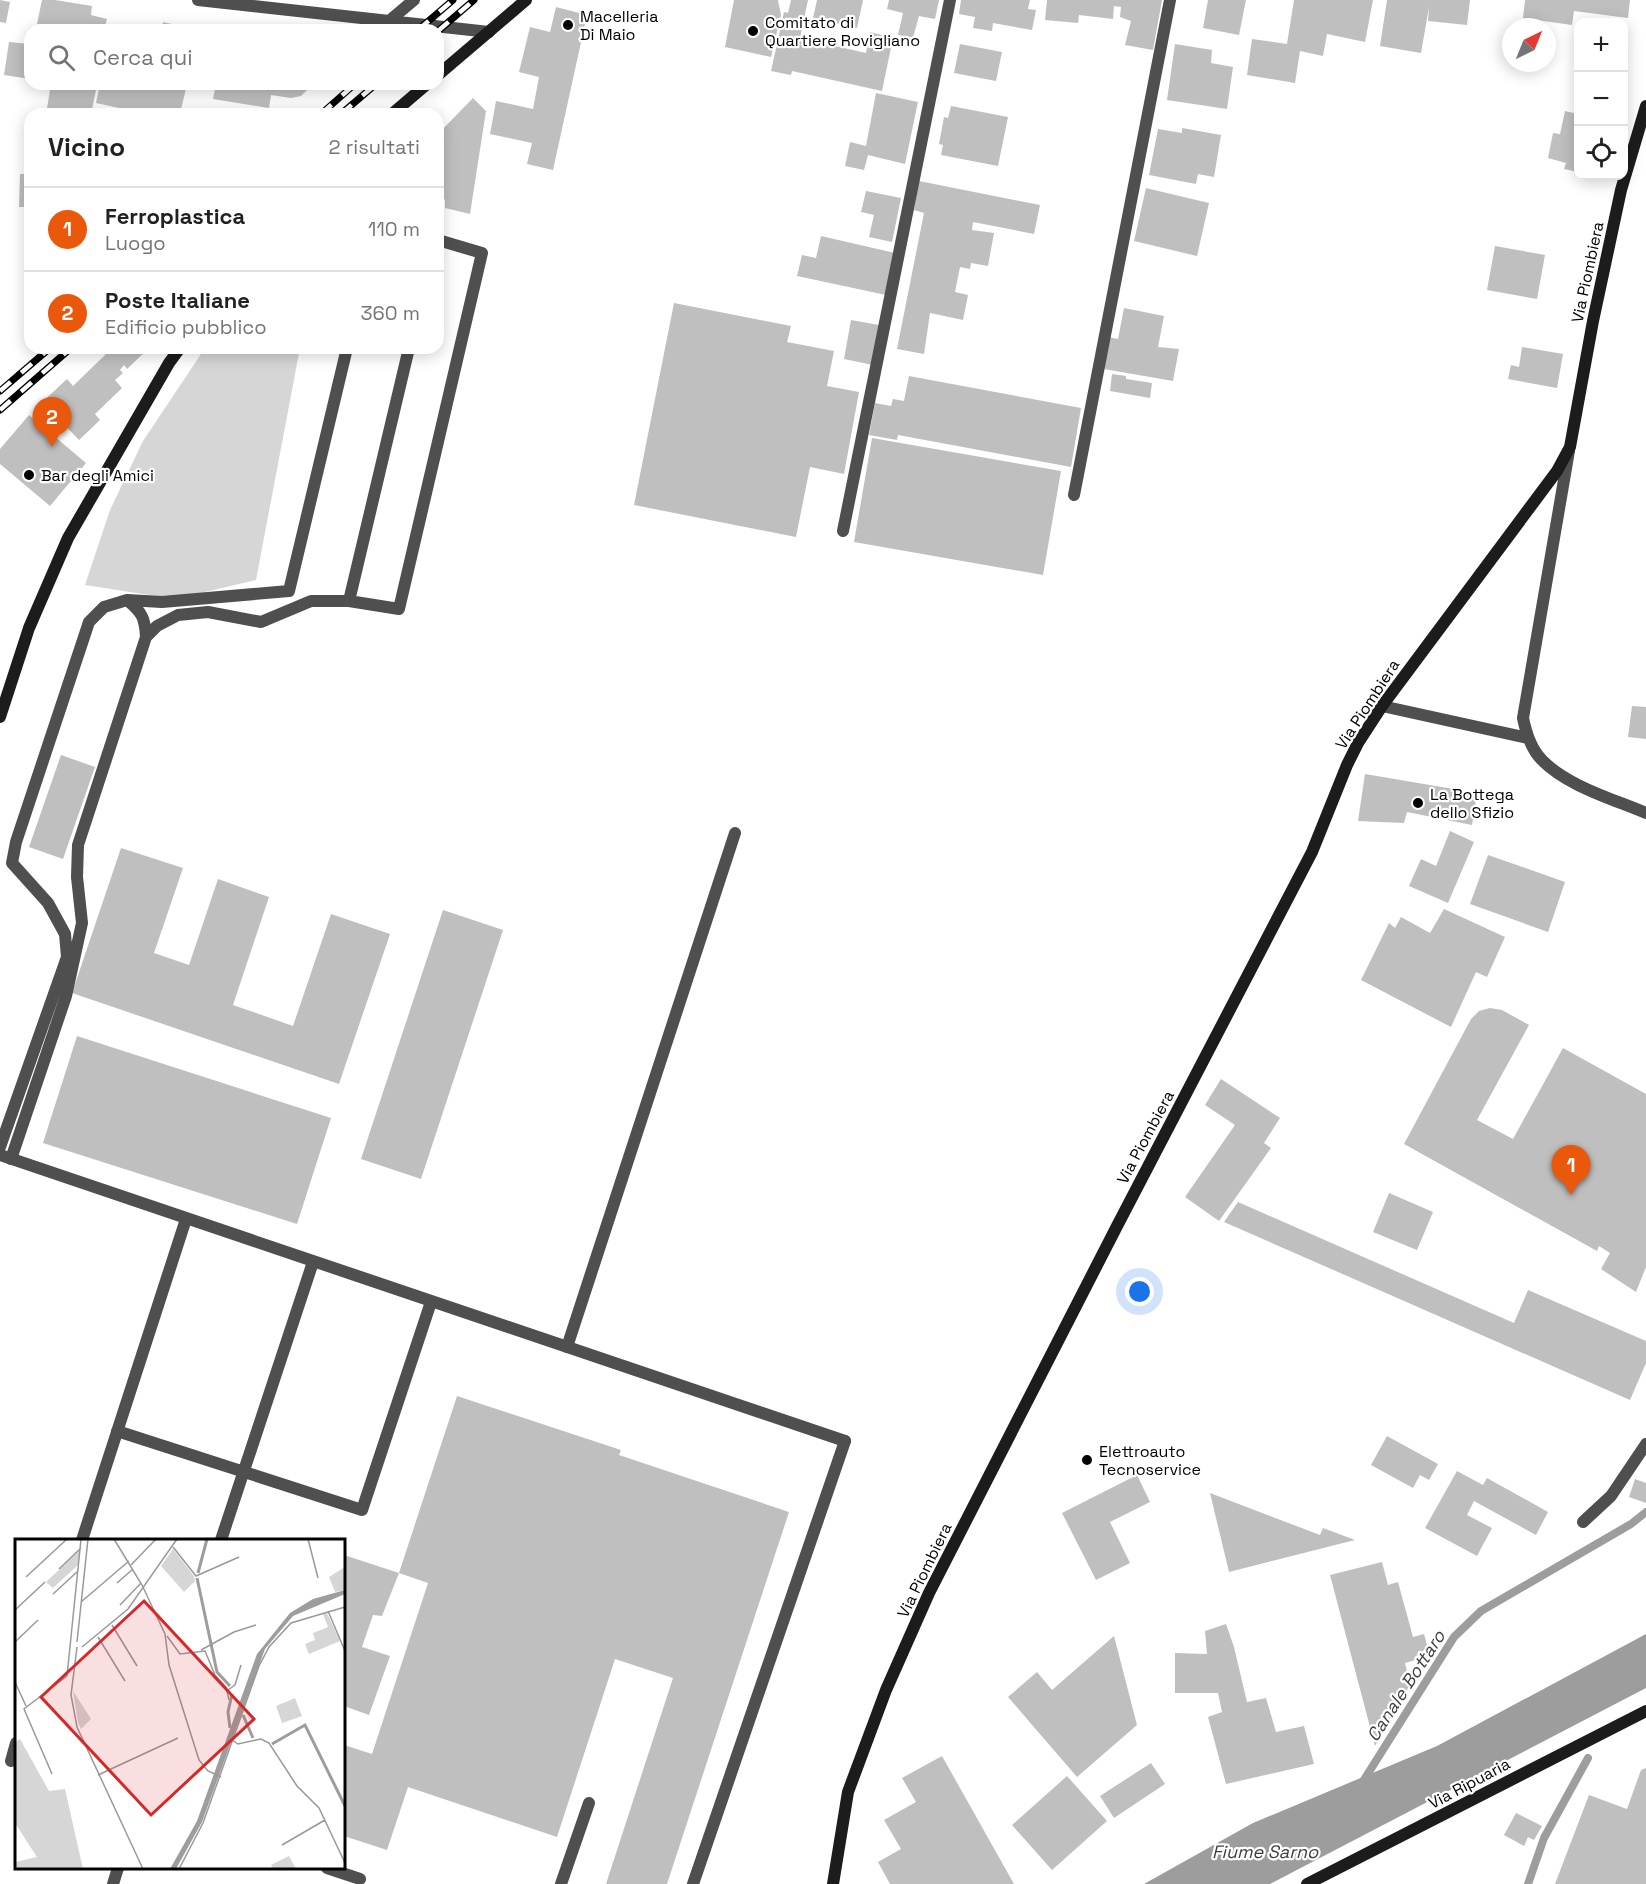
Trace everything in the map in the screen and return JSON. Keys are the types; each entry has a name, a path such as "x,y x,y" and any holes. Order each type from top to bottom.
{"street":[{"path":"198,0 416,24"},
{"path":"389,21 414,0"},
{"path":"444,70 526,0"},
{"path":"843,531 950,0"},
{"path":"1074,495 1170,0"},
{"path":"444,27 489,32"},
{"path":"400,108 420,90"},
{"name":"Via Piombiera","path":"1646,106 1621,190 1593,321 1522,718 1528,738 1540,759 1562,777 1646,813"},
{"path":"146,638 157,626 178,615 208,612 261,622 311,600 349,601 399,609 482,253 444,242"},
{"path":"0,717 29,628 68,538 176,354"},
{"path":"0,1147 67,957 65,934 48,903 12,863 16,842 89,622 104,607 127,600 162,602 289,591 346,354"},
{"path":"349,601 408,354"},
{"name":"Via Piombiera","path":"833,1884 848,1792 886,1690 929,1593 1312,852 1354,750 1382,706 1557,471 1570,447"},
{"path":"127,600 140,610 146,623 146,638 78,845 77,877 82,923 66,996 6,1157 844,1441 693,1884"},
{"path":"1382,706 1528,738"},
{"path":"567,1347 735,833"},
{"path":"82,1539 186,1219"},
{"path":"221,1539 313,1262"},
{"path":"117,1431 362,1510 431,1302"},
{"path":"1582,1522 1611,1496 1646,1444"},
{"name":"Via Ripuaria","path":"1307,1884 1646,1711"},
{"path":"9,1760 15,1745"},
{"path":"561,1884 589,1803"},
{"path":"113,1884 118,1869"},
{"path":"330,1869 360,1879"}],"shaded area":[{"path":"201,354 299,354 256,580 175,599 85,585 110,510 143,441"}],"water":[{"name":"Fiume Sarno","path":"1646,1634 1646,1688 1270,1884 1144,1884 1253,1823 1437,1746"}],"building":[{"path":"0,0 10,2 6,23 0,22"},
{"path":"42,0 92,6 91,15 107,19 106,24 37,24"},
{"name":"Comitato di Quartiere Rovigliano","path":"734,0 778,0 781,15 771,57 725,47"},
{"path":"791,0 808,0 800,38 866,53 870,32 893,38 882,91 792,71 791,75 771,71 784,12 788,13"},
{"path":"817,0 863,0 857,28 813,18"},
{"path":"889,0 939,0 935,19 919,16 913,38 898,35 903,13 887,9"},
{"path":"961,0 1030,0 1028,9 1036,10 1032,30 993,23 992,31 973,28 975,17 959,14"},
{"path":"1047,0 1162,0 1153,50 1125,45 1131,21 1120,17 1121,7 1114,6 1113,19 1079,15 1078,23 1045,20"},
{"path":"1208,0 1246,0 1239,35 1203,28"},
{"path":"1294,0 1373,0 1365,42 1327,34 1323,56 1300,51 1295,83 1247,75 1252,39 1287,44"},
{"path":"1387,0 1470,0 1467,25 1428,21 1429,7 1421,53 1380,46"},
{"path":"1525,0 1630,0 1628,18 1574,11 1572,25 1556,23 1556,18 1523,18"},
{"path":"556,7 587,15 553,170 527,164 532,143 490,134 496,101 533,109 539,77 519,72 530,27 550,32"},
{"path":"9,42 24,43 24,78 4,75"},
{"path":"960,44 1002,52 996,81 954,73"},
{"path":"1175,44 1212,50 1211,63 1233,67 1227,109 1167,100"},
{"path":"50,90 96,90 92,108 47,108"},
{"path":"99,90 186,90 181,108 119,108 96,103"},
{"path":"215,90 307,90 301,96 291,98 271,95 269,108 213,99"},
{"path":"876,93 918,102 905,164 868,155 864,170 845,166 850,142 866,146"},
{"path":"473,98 486,111 470,214 445,208 444,128"},
{"path":"951,106 1008,117 998,166 941,155 943,145 939,144 944,117 948,118"},
{"path":"1565,111 1574,113 1574,171 1564,169 1566,163 1548,158 1553,133 1560,134"},
{"path":"1182,128 1221,135 1214,177 1198,174 1196,184 1149,175 1158,129 1182,133"},
{"path":"20,174 24,174 24,207 19,207"},
{"path":"919,181 1040,205 1034,234 973,222 972,230 994,233 988,266 971,263 970,269 960,267 955,292 968,295 963,320 930,313 924,354 897,349 924,213 914,210"},
{"path":"1146,188 1209,203 1197,256 1134,241"},
{"path":"866,191 901,198 892,242 869,237 874,215 861,212"},
{"path":"821,236 895,253 886,295 797,276 802,255 816,258"},
{"path":"1495,246 1545,255 1537,299 1487,290"},
{"path":"674,303 791,326 787,342 834,351 827,386 859,392 844,474 810,467 796,537 634,505"},
{"path":"1124,308 1164,316 1158,347 1179,349 1173,381 1104,369 1109,337 1118,339"},
{"path":"851,320 879,325 873,365 844,359"},
{"path":"1522,347 1563,354 1557,388 1508,379 1511,365 1519,367"},
{"path":"106,354 143,354 127,369 124,365 120,370 123,373 115,380 122,388 95,414 100,420 79,440 57,417 51,422 37,407 67,379 73,386"},
{"path":"1112,374 1126,376 1126,379 1152,383 1150,398 1110,391"},
{"path":"909,376 1081,408 1071,467 898,435 897,440 869,435 875,403 891,406 893,399 904,401"},
{"path":"29,415 86,463 50,506 0,464 0,449"},
{"path":"872,438 1061,471 1043,575 854,542"},
{"path":"1632,706 1646,707 1646,739 1628,737"},
{"path":"61,755 95,767 63,859 29,847"},
{"name":"La Bottega dello Sfizio","path":"1365,774 1477,793 1472,825 1407,812 1404,823 1358,821"},
{"path":"1450,831 1474,842 1448,903 1409,886 1421,859 1436,866"},
{"path":"121,848 183,868 154,953 189,965 218,879 269,897 233,1005 293,1026 331,914 390,934 339,1084 72,993"},
{"path":"1488,855 1565,882 1548,932 1470,904"},
{"path":"1444,909 1505,937 1487,977 1476,972 1451,1027 1361,980 1389,923 1395,928 1401,917 1430,933"},
{"path":"443,910 503,930 421,1179 361,1159"},
{"path":"1490,1008 1502,1010 1529,1025 1477,1120 1513,1139 1563,1048 1646,1094 1646,1267 1636,1292 1601,1269 1610,1253 1599,1246 1597,1251 1404,1144 1471,1019 1479,1011"},
{"path":"77,1036 331,1118 297,1224 43,1143"},
{"path":"1221,1079 1280,1118 1264,1143 1271,1148 1219,1221 1185,1197 1235,1125 1205,1105"},
{"path":"1389,1193 1433,1212 1417,1250 1373,1232"},
{"path":"1238,1202 1514,1323 1528,1290 1646,1341 1646,1363 1630,1400 1224,1222"},
{"path":"457,1396 621,1450 619,1455 789,1512 667,1884 606,1884 673,1678 615,1659 557,1837 408,1787 387,1850 345,1836 345,1745 372,1754 428,1583 399,1573"},
{"path":"1387,1436 1438,1464 1429,1480 1420,1475 1413,1488 1371,1465"},
{"path":"1457,1471 1483,1485 1487,1478 1548,1512 1536,1535 1474,1501 1467,1515 1492,1528 1477,1556 1425,1528"},
{"path":"1137,1475 1150,1502 1110,1522 1130,1563 1096,1580 1062,1513"},
{"path":"1635,1479 1646,1483 1646,1503 1629,1497"},
{"path":"1210,1493 1320,1535 1323,1528 1355,1540 1229,1572"},
{"path":"345,1555 399,1573 382,1616 373,1615 362,1647 390,1656 369,1715 345,1706"},
{"path":"1382,1562 1388,1585 1398,1582 1413,1637 1424,1634 1430,1656 1405,1663 1410,1685 1375,1746 1330,1575"},
{"path":"1226,1624 1247,1702 1266,1698 1276,1732 1304,1726 1314,1764 1226,1784 1208,1717 1222,1712 1218,1693 1175,1693 1175,1653 1207,1654 1205,1631"},
{"path":"1114,1636 1137,1725 1077,1777 1008,1697 1037,1672 1052,1690"},
{"path":"942,1756 1014,1884 890,1884 878,1862 901,1849 884,1820 916,1802 902,1778"},
{"path":"1151,1763 1165,1784 1114,1818 1100,1796"},
{"path":"1646,1768 1646,1884 1555,1884 1589,1795 1627,1809 1641,1770"},
{"path":"1067,1776 1107,1821 1052,1870 1012,1825"},
{"path":"1516,1813 1542,1826 1534,1840 1528,1837 1524,1846 1504,1835"}],"waterway":[{"name":"Canale Bottaro","path":"1362,1783 1454,1637 1481,1611 1631,1524 1646,1512"},
{"path":"1528,1884 1544,1838 1588,1758"}],"railway":[{"path":"425,24 453,0"},
{"path":"444,26 474,0"},
{"path":"328,108 348,90"},
{"path":"348,108 369,90"},
{"path":"0,391 43,354"},
{"path":"0,410 64,354"}],"place":[{"name":"Macelleria Di Maio","path":"568,25"},
{"name":"Comitato di Quartiere Rovigliano","path":"753,31"},
{"name":"Poste Italiane","path":"52,447"},
{"name":"Bar degli Amici","path":"29,475"},
{"name":"La Bottega dello Sfizio","path":"1418,803"},
{"name":"Ferroplastica","path":"1571,1195"},
{"name":"Elettroauto Tecnoservice","path":"1087,1460"}]}
